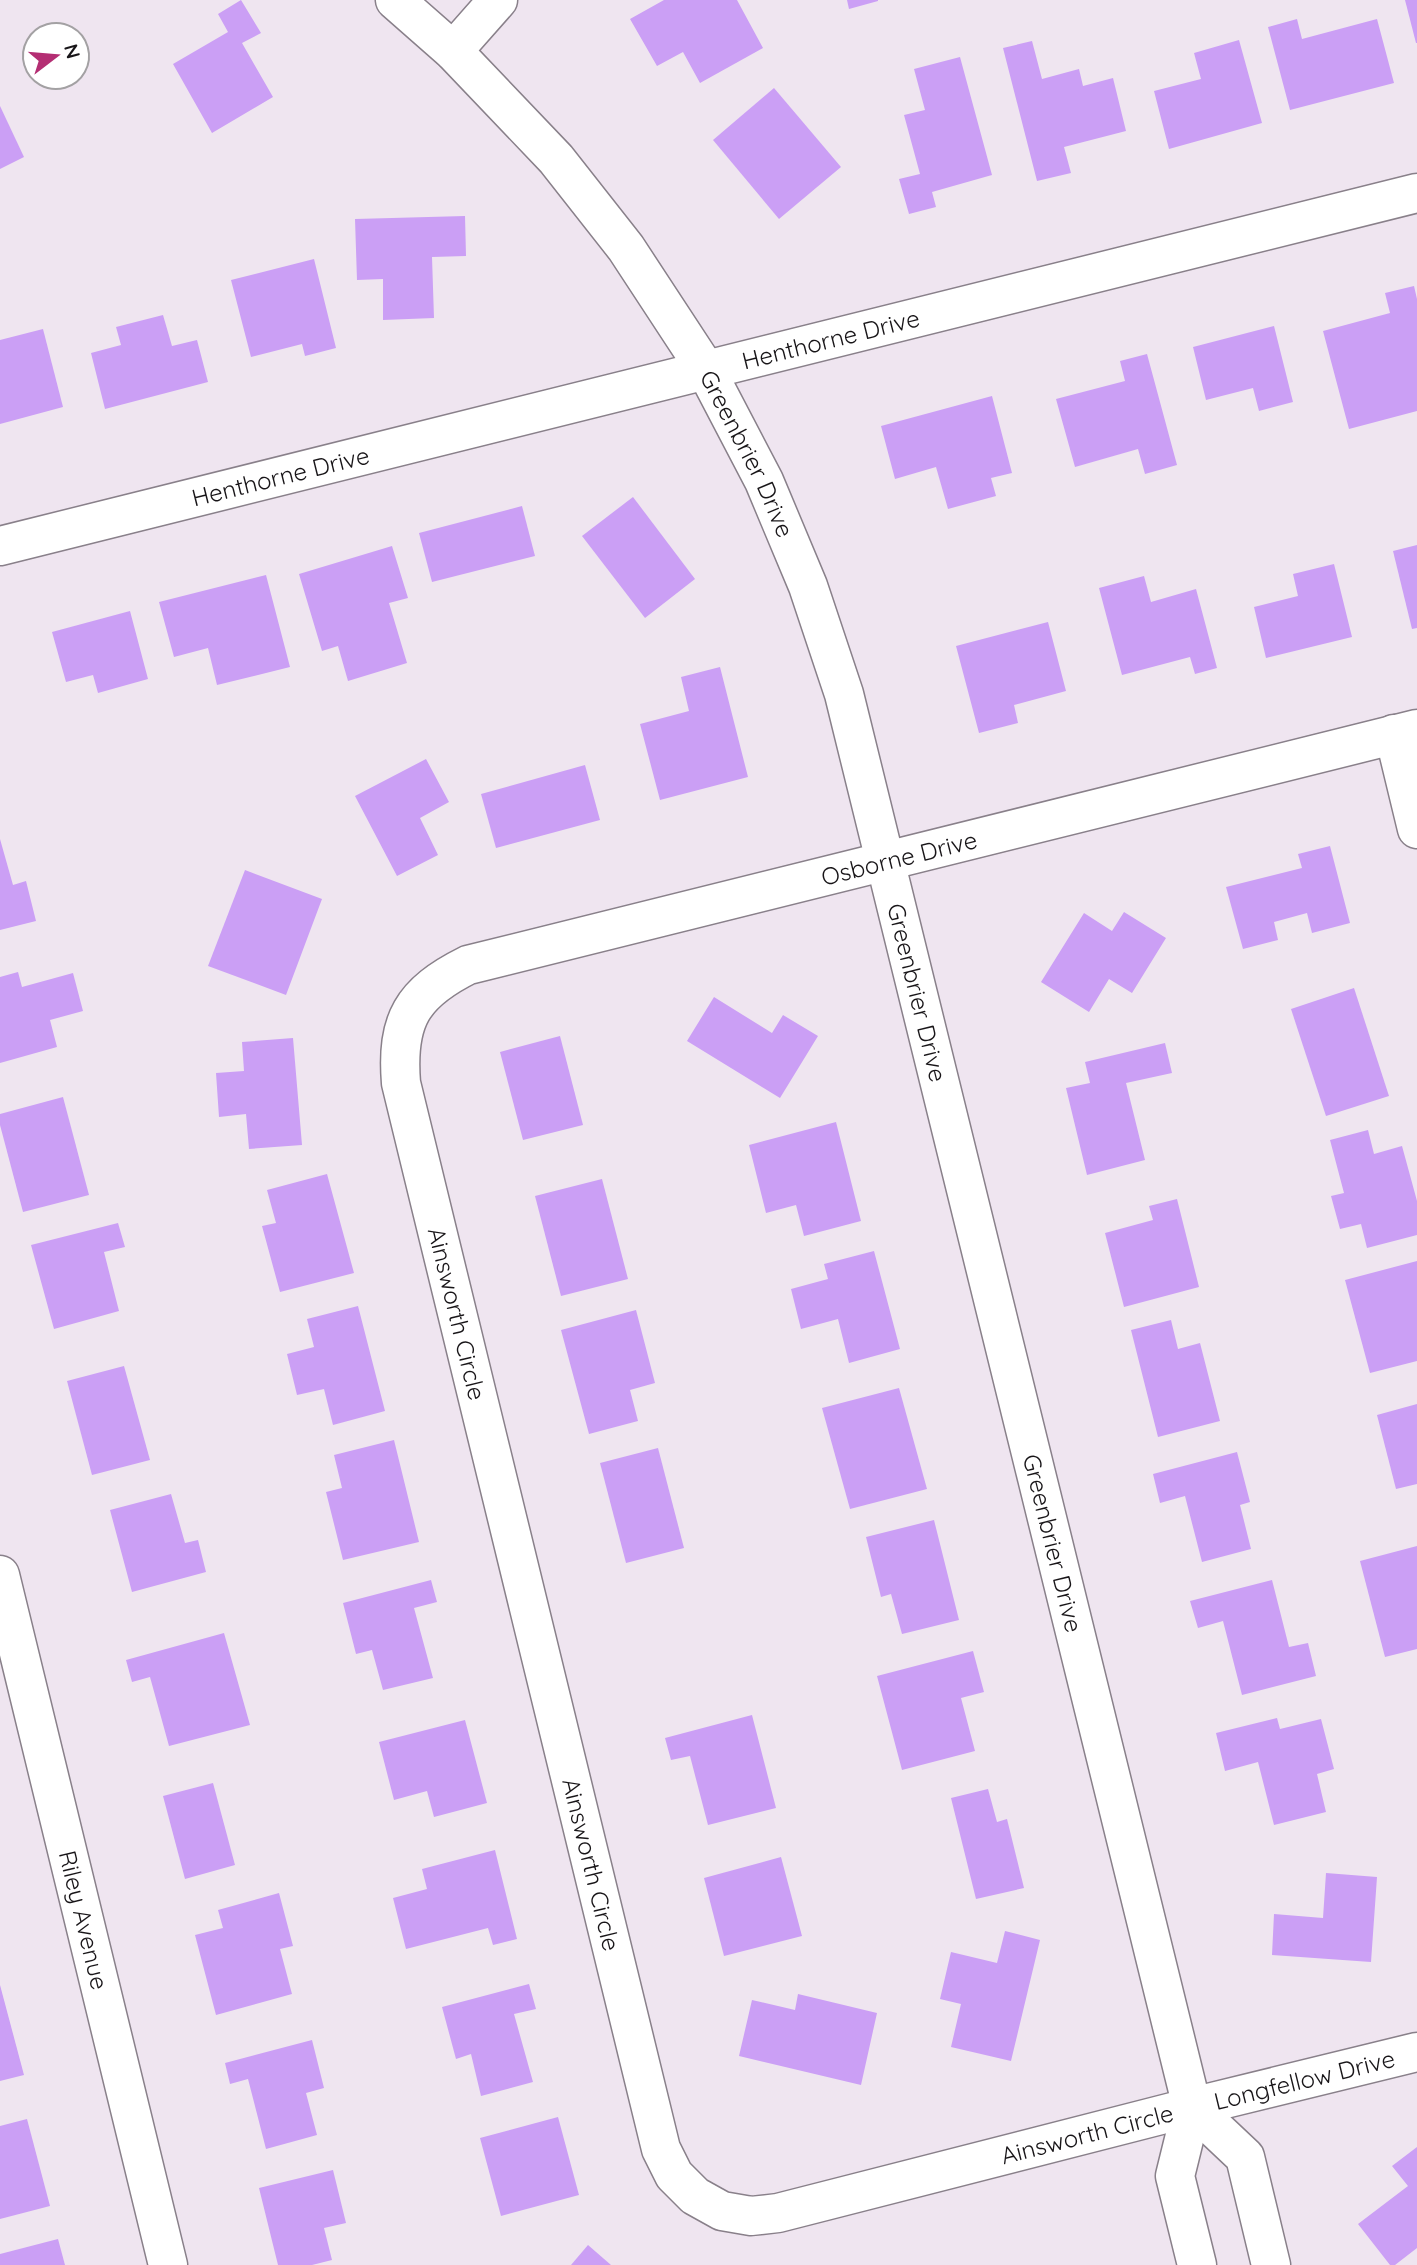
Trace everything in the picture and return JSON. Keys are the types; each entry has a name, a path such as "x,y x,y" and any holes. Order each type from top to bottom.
{"street":[{"name":"Greenbrier Drive","path":"395,0 453,51 555,159 626,248 706,370 764,481 808,586 844,694 1192,2107 1175,2176 1197,2265"},
{"path":"453,51 498,0"},
{"name":"Henthorne Drive","path":"0,546 1417,193"},
{"path":"1405,731 1417,829"},
{"name":"Osborne Drive","path":"405,1024 420,998 442,978 468,965 1405,731"},
{"name":"Ainsworth Circle","path":"405,1024 398,1053 401,1083 661,2149 674,2175 695,2196 722,2211 751,2216 778,2213 1192,2107"},
{"name":"Riley Avenue","path":"0,1575 168,2265"},
{"name":"Longfellow Drive","path":"1192,2107 1417,2052"},
{"path":"1192,2107 1245,2157 1271,2265"}],"building":[{"path":"241,0 261,33 242,43 273,97 212,133 173,64 228,32 218,14"},
{"path":"664,0 737,0 763,48 700,83 683,52 657,66 630,19"},
{"path":"847,0 878,0 878,1 849,9"},
{"path":"1405,0 1417,0 1417,43 1416,43"},
{"path":"1297,19 1302,39 1377,19 1394,83 1290,110 1268,27"},
{"path":"1239,40 1262,123 1169,149 1154,91 1201,79 1194,53"},
{"path":"1032,41 1042,79 1079,69 1083,86 1113,78 1126,131 1064,147 1071,173 1037,181 1003,48"},
{"path":"960,57 992,175 932,192 936,207 909,214 899,179 920,174 904,115 925,110 914,69"},
{"path":"774,88 841,167 779,219 713,140"},
{"path":"0,106 24,157 0,169"},
{"path":"465,216 466,256 432,257 434,318 383,320 383,279 357,280 355,219"},
{"path":"314,259 336,348 305,356 302,344 251,357 231,280"},
{"path":"1414,286 1417,299 1417,411 1349,429 1323,331 1390,313 1385,293"},
{"path":"163,315 172,346 197,340 208,382 105,409 91,353 121,345 116,327"},
{"path":"1274,326 1293,402 1259,411 1253,388 1206,400 1193,347"},
{"path":"43,329 63,407 0,424 0,340"},
{"path":"1147,354 1177,465 1145,474 1138,449 1075,467 1056,399 1125,381 1120,361"},
{"path":"992,396 1012,473 991,478 996,496 948,509 936,467 895,479 881,426"},
{"path":"633,497 695,579 645,618 582,536"},
{"path":"522,506 535,556 432,582 419,533"},
{"path":"1417,545 1417,628 1412,629 1393,551"},
{"path":"392,546 408,598 389,603 407,663 348,681 338,646 322,651 299,574"},
{"path":"1334,564 1352,637 1266,658 1254,607 1298,596 1293,574"},
{"path":"266,575 290,667 217,685 208,648 174,657 159,602"},
{"path":"1144,576 1151,602 1196,589 1217,668 1195,674 1190,657 1122,675 1099,588"},
{"path":"130,611 148,679 98,693 93,675 66,682 52,632"},
{"path":"1048,622 1066,691 1014,705 1018,723 979,733 956,646"},
{"path":"720,667 748,777 660,800 640,724 689,711 681,677"},
{"path":"426,759 449,802 420,818 438,855 397,876 355,796"},
{"path":"585,765 600,820 496,848 481,794"},
{"path":"0,839 13,885 26,881 36,921 0,930"},
{"path":"1330,846 1350,923 1312,933 1307,913 1274,922 1278,940 1243,949 1226,887 1302,868 1298,854"},
{"path":"245,870 322,899 286,995 208,966"},
{"path":"1124,912 1166,938 1132,993 1109,979 1089,1012 1041,982 1084,913 1112,931"},
{"path":"18,972 22,987 73,973 83,1011 50,1020 57,1047 0,1063 0,977"},
{"path":"1354,988 1389,1096 1326,1116 1291,1009"},
{"path":"714,997 772,1033 783,1015 818,1036 780,1098 687,1041"},
{"path":"560,1036 583,1125 523,1140 500,1052"},
{"path":"293,1038 302,1145 249,1149 246,1114 219,1117 216,1073 244,1071 242,1042"},
{"path":"1165,1043 1172,1073 1126,1083 1145,1160 1087,1175 1066,1088 1090,1083 1085,1062"},
{"path":"63,1097 89,1195 23,1212 0,1125 0,1114"},
{"path":"836,1122 861,1221 804,1236 796,1205 766,1213 749,1145"},
{"path":"1368,1130 1374,1154 1402,1146 1417,1201 1417,1235 1367,1248 1361,1224 1340,1229 1331,1196 1344,1193 1330,1140"},
{"path":"327,1174 354,1273 280,1292 262,1226 276,1223 267,1190"},
{"path":"602,1179 628,1279 561,1296 535,1196"},
{"path":"1177,1199 1199,1287 1124,1307 1105,1233 1153,1220 1149,1206"},
{"path":"118,1223 125,1247 104,1252 119,1311 54,1329 31,1245"},
{"path":"874,1251 900,1349 849,1363 838,1319 801,1329 791,1289 828,1279 824,1264"},
{"path":"1417,1261 1417,1361 1370,1373 1345,1280"},
{"path":"358,1306 385,1411 333,1425 324,1389 297,1395 287,1354 314,1347 307,1319"},
{"path":"636,1310 655,1383 630,1390 638,1421 589,1434 561,1330"},
{"path":"1171,1320 1178,1349 1200,1343 1220,1421 1158,1437 1131,1330"},
{"path":"124,1366 150,1460 92,1475 67,1381"},
{"path":"899,1388 927,1489 850,1509 822,1408"},
{"path":"1417,1404 1417,1484 1396,1489 1377,1415"},
{"path":"394,1440 419,1542 343,1560 326,1492 342,1488 334,1455"},
{"path":"658,1448 684,1548 626,1563 600,1463"},
{"path":"1237,1452 1250,1502 1240,1505 1251,1549 1202,1562 1185,1496 1160,1503 1153,1474"},
{"path":"171,1494 185,1543 198,1540 206,1572 132,1592 110,1510"},
{"path":"934,1520 959,1620 902,1634 891,1594 881,1597 866,1537"},
{"path":"1417,1546 1417,1649 1385,1657 1360,1561"},
{"path":"431,1580 437,1602 414,1608 433,1678 383,1690 372,1650 356,1654 343,1603"},
{"path":"1272,1580 1289,1647 1308,1643 1316,1676 1242,1695 1223,1621 1198,1628 1190,1601"},
{"path":"224,1633 250,1725 169,1746 150,1677 132,1682 126,1660"},
{"path":"973,1651 984,1692 961,1698 975,1751 902,1770 877,1676"},
{"path":"752,1715 776,1808 708,1825 690,1756 671,1760 665,1738"},
{"path":"1277,1718 1280,1729 1321,1719 1334,1769 1317,1774 1326,1812 1274,1825 1258,1762 1225,1771 1216,1733"},
{"path":"465,1720 487,1803 434,1817 427,1791 394,1800 379,1742"},
{"path":"213,1783 235,1865 185,1879 163,1796"},
{"path":"988,1789 997,1822 1007,1819 1024,1888 976,1899 951,1798"},
{"path":"495,1850 517,1939 493,1945 488,1928 406,1949 393,1898 427,1889 422,1869"},
{"path":"781,1857 802,1936 724,1956 704,1878"},
{"path":"1326,1873 1377,1877 1371,1962 1272,1955 1274,1914 1323,1918"},
{"path":"279,1893 293,1946 280,1949 292,1994 216,2015 195,1935 223,1928 218,1910"},
{"path":"1005,1931 1040,1940 1011,2061 951,2047 961,2004 940,1999 951,1952 997,1963"},
{"path":"529,1984 536,2009 514,2014 533,2082 481,2096 471,2054 456,2059 442,2007"},
{"path":"0,1985 24,2075 0,2081"},
{"path":"798,1994 877,2013 861,2085 739,2056 752,2000 795,2010"},
{"path":"312,2040 324,2088 306,2093 317,2135 266,2149 248,2079 230,2084 225,2063"},
{"path":"558,2117 579,2195 501,2216 480,2138"},
{"path":"27,2119 50,2206 0,2219 0,2126"},
{"path":"1417,2147 1417,2248 1395,2265 1390,2265 1358,2224 1408,2186 1392,2166"},
{"path":"333,2170 346,2223 324,2228 332,2260 312,2265 278,2265 259,2188"},
{"path":"58,2239 65,2265 0,2265 0,2254"},
{"path":"588,2245 611,2265 571,2265"}]}
